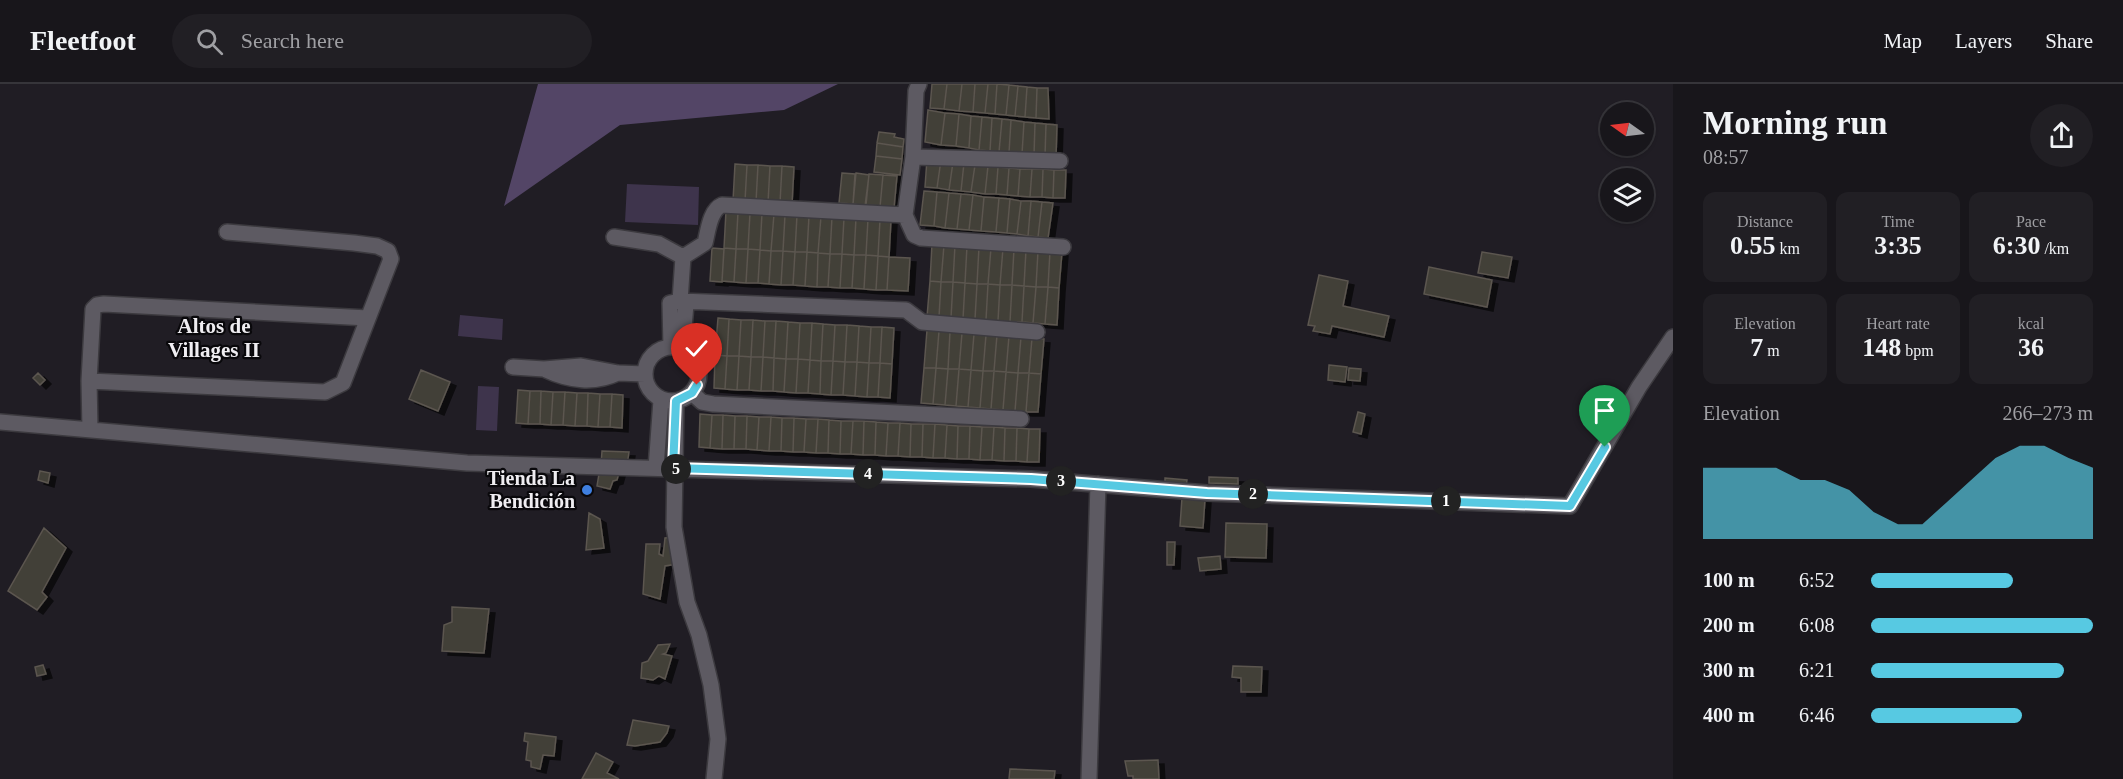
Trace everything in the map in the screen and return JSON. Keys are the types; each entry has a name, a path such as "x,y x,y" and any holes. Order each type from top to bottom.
{"street":[{"path":"919,84 916,91 913,157 905,215 914,235 921,238 1064,247"},
{"path":"913,157 1059,161"},
{"path":"683,257 705,243 714,212 722,205 905,215"},
{"path":"89,381 325,392 343,383 391,259 388,251 377,246 354,243 227,232"},
{"path":"614,237 659,244 683,257"},
{"path":"680,301 683,257"},
{"path":"680,301 906,310 922,322 1037,332"},
{"path":"676,347 684,328 686,304 680,301"},
{"path":"90,429 89,381 93,309 98,305 368,318"},
{"path":"0,422 467,463 1019,478 1207,493 1570,506 1639,387 1673,337"},
{"path":"676,347 688,352 698,367 699,376 692,393 668,401 651,392 646,384 645,374 649,359 655,352 662,348 676,347"},
{"path":"513,368 544,369 559,376 589,380 605,379 618,373 645,374"},
{"path":"692,393 702,402 713,404 1021,419"},
{"path":"656,468 668,401"},
{"path":"668,401 673,468 674,527 687,602 699,635 712,696 718,739 714,779"},
{"path":"1089,779 1098,484"}],"shaded area":[{"path":"538,84 838,84 784,110 620,125 504,206"},
{"path":"627,184 699,187 698,225 625,222"},
{"path":"460,315 503,319 502,340 458,336"},
{"path":"478,386 499,387 497,431 476,430"}],"building":[{"path":"932,84 947,84 944,109 930,108"},
{"path":"947,84 962,84 959,111 944,109"},
{"path":"962,84 975,84 973,112 959,111"},
{"path":"975,84 988,84 985,113 973,112"},
{"path":"988,84 997,84 995,114 985,113"},
{"path":"997,84 1009,85 1006,115 995,114"},
{"path":"1009,85 1018,86 1015,116 1006,115"},
{"path":"1018,86 1027,87 1025,117 1015,116"},
{"path":"1027,87 1037,88 1036,118 1025,117"},
{"path":"1037,88 1048,88 1049,119 1036,118"},
{"path":"928,110 945,113 941,145 925,142"},
{"path":"945,113 959,114 956,146 941,145"},
{"path":"959,114 971,116 969,148 956,146"},
{"path":"971,116 982,117 979,150 969,148"},
{"path":"982,117 992,118 990,151 979,150"},
{"path":"992,118 1002,119 999,152 990,151"},
{"path":"1002,119 1011,120 1009,153 999,152"},
{"path":"1011,120 1024,122 1022,154 1009,153"},
{"path":"1024,122 1035,123 1034,155 1022,154"},
{"path":"1035,123 1046,124 1045,156 1034,155"},
{"path":"1046,124 1057,125 1056,157 1045,156"},
{"path":"879,132 895,134 894,137 904,139 903,147 877,143"},
{"path":"877,143 903,147 902,159 876,156"},
{"path":"876,156 902,159 900,175 874,172"},
{"path":"927,159 941,160 937,188 925,187"},
{"path":"941,160 953,162 949,190 937,188"},
{"path":"953,162 964,163 961,191 949,190"},
{"path":"964,163 975,165 971,192 961,191"},
{"path":"735,164 747,165 745,201 733,201"},
{"path":"747,165 758,165 756,202 745,201"},
{"path":"758,165 770,166 768,203 756,202"},
{"path":"975,165 988,166 985,194 971,192"},
{"path":"770,166 782,166 780,203 768,203"},
{"path":"782,166 794,167 792,204 780,203"},
{"path":"988,166 998,167 996,194 985,194"},
{"path":"998,167 1009,168 1007,195 996,194"},
{"path":"1009,168 1020,169 1018,196 1007,195"},
{"path":"1020,169 1032,169 1030,197 1018,196"},
{"path":"1032,169 1043,169 1042,197 1030,197"},
{"path":"1043,169 1054,170 1053,198 1042,197"},
{"path":"1054,170 1066,170 1065,198 1053,198"},
{"path":"842,173 855,174 853,204 839,203"},
{"path":"856,173 869,175 865,206 853,204"},
{"path":"869,174 883,175 880,207 866,205"},
{"path":"883,175 897,176 894,208 880,207"},
{"path":"924,191 937,192 934,226 920,225"},
{"path":"937,192 949,193 945,228 934,226"},
{"path":"949,193 961,194 957,229 945,228"},
{"path":"961,194 973,195 969,230 957,229"},
{"path":"973,195 984,197 981,231 969,230"},
{"path":"984,197 999,198 996,232 981,231"},
{"path":"999,198 1010,199 1007,233 996,232"},
{"path":"1010,199 1021,201 1017,234 1007,233"},
{"path":"1021,201 1031,201 1028,236 1017,234"},
{"path":"1031,201 1042,202 1038,237 1028,236"},
{"path":"1042,202 1053,203 1048,238 1038,237"},
{"path":"726,211 738,212 736,249 724,248"},
{"path":"738,212 750,213 748,249 736,249"},
{"path":"750,213 762,213 760,250 748,249"},
{"path":"762,213 774,214 771,251 760,250"},
{"path":"774,214 785,215 783,251 771,251"},
{"path":"785,215 797,215 795,252 783,251"},
{"path":"797,215 809,216 807,252 795,252"},
{"path":"809,216 821,216 818,253 807,252"},
{"path":"821,216 832,217 830,254 818,253"},
{"path":"832,217 844,218 842,254 830,254"},
{"path":"844,218 856,218 854,255 842,254"},
{"path":"856,218 868,219 866,255 854,255"},
{"path":"868,219 880,220 878,256 866,255"},
{"path":"880,220 891,220 889,257 878,256"},
{"path":"932,244 944,245 941,282 930,281"},
{"path":"944,245 955,245 953,282 941,282"},
{"path":"955,245 967,246 965,283 953,282"},
{"path":"967,246 979,247 977,284 965,283"},
{"path":"979,247 991,248 988,284 977,284"},
{"path":"712,248 724,249 722,282 710,281"},
{"path":"724,248 736,249 734,282 722,281"},
{"path":"991,248 1003,248 1000,285 988,284"},
{"path":"1003,248 1014,249 1012,285 1000,285"},
{"path":"736,249 748,249 746,283 734,282"},
{"path":"748,249 760,250 758,283 746,283"},
{"path":"1014,249 1026,250 1024,286 1012,285"},
{"path":"760,250 771,251 769,284 758,283"},
{"path":"1026,250 1038,251 1036,287 1024,286"},
{"path":"771,251 783,251 781,285 769,284"},
{"path":"783,251 795,252 793,285 781,285"},
{"path":"1038,251 1050,251 1048,287 1036,287"},
{"path":"1050,251 1062,252 1059,288 1048,287"},
{"path":"795,252 807,252 805,286 793,285"},
{"path":"807,252 818,253 817,287 805,286"},
{"path":"1482,252 1512,257 1508,278 1478,273"},
{"path":"818,253 830,254 828,287 817,287"},
{"path":"830,254 842,254 840,288 828,287"},
{"path":"842,254 854,255 852,288 840,288"},
{"path":"854,255 866,255 864,289 852,288"},
{"path":"866,255 878,256 876,290 864,289"},
{"path":"878,256 889,257 887,290 876,290"},
{"path":"889,257 910,258 908,291 887,290"},
{"path":"1429,267 1492,280 1487,307 1424,294"},
{"path":"1319,275 1348,281 1343,306 1389,316 1384,337 1332,326 1330,334 1313,331 1315,326 1308,325"},
{"path":"930,281 941,282 939,317 927,317"},
{"path":"941,282 953,282 951,318 939,317"},
{"path":"953,282 965,283 963,319 951,318"},
{"path":"965,283 977,284 975,319 963,319"},
{"path":"977,284 988,284 986,320 975,319"},
{"path":"988,284 1000,285 998,321 986,320"},
{"path":"1000,285 1012,285 1010,322 998,321"},
{"path":"1012,285 1024,286 1022,322 1010,322"},
{"path":"1024,286 1036,287 1033,323 1022,322"},
{"path":"1036,287 1048,287 1045,324 1033,323"},
{"path":"1048,287 1059,288 1057,325 1045,324"},
{"path":"718,318 729,319 727,356 715,355"},
{"path":"729,319 741,320 739,356 727,356"},
{"path":"741,320 753,320 751,357 739,356"},
{"path":"753,320 765,321 763,357 751,357"},
{"path":"765,321 776,321 774,358 763,357"},
{"path":"776,321 788,322 786,359 774,358"},
{"path":"788,322 800,323 798,359 786,359"},
{"path":"800,323 812,323 810,360 798,359"},
{"path":"812,323 823,324 821,361 810,360"},
{"path":"823,324 835,325 833,361 821,361"},
{"path":"835,325 847,325 845,362 833,361"},
{"path":"847,325 859,326 857,362 845,362"},
{"path":"859,326 871,327 869,363 857,362"},
{"path":"871,327 882,327 880,363 869,363"},
{"path":"882,327 894,328 892,364 880,363"},
{"path":"927,330 939,331 936,368 924,368"},
{"path":"939,331 950,332 948,369 936,368"},
{"path":"950,332 962,333 959,369 948,369"},
{"path":"962,333 974,334 971,370 959,369"},
{"path":"974,334 986,335 983,371 971,370"},
{"path":"986,335 997,335 994,371 983,371"},
{"path":"997,335 1009,336 1006,372 994,371"},
{"path":"1009,336 1021,337 1018,373 1006,372"},
{"path":"1021,337 1032,338 1029,373 1018,373"},
{"path":"1032,338 1044,339 1041,374 1029,373"},
{"path":"715,355 727,356 725,389 714,388"},
{"path":"727,356 739,356 737,390 725,389"},
{"path":"739,356 751,357 749,390 737,390"},
{"path":"751,357 763,357 761,391 749,390"},
{"path":"763,357 774,358 773,391 761,391"},
{"path":"774,358 786,359 784,392 773,391"},
{"path":"786,359 798,359 796,393 784,392"},
{"path":"798,359 810,360 808,393 796,393"},
{"path":"810,360 821,361 820,394 808,393"},
{"path":"821,361 833,361 831,395 820,394"},
{"path":"833,361 845,362 843,395 831,395"},
{"path":"845,362 857,362 855,396 843,395"},
{"path":"857,362 869,363 867,397 855,396"},
{"path":"869,363 880,363 878,397 867,397"},
{"path":"880,363 892,364 890,398 878,397"},
{"path":"1329,365 1347,367 1345,382 1328,380"},
{"path":"924,368 936,368 933,404 921,403"},
{"path":"936,368 948,369 945,405 933,404"},
{"path":"1349,368 1361,369 1360,381 1348,380"},
{"path":"948,369 959,369 956,406 945,405"},
{"path":"959,369 971,370 968,407 956,406"},
{"path":"421,370 450,382 438,411 409,399"},
{"path":"971,370 983,371 980,408 968,407"},
{"path":"983,371 994,371 991,409 980,408"},
{"path":"994,371 1006,372 1003,410 991,409"},
{"path":"1006,372 1018,373 1015,411 1003,410"},
{"path":"38,373 45,380 40,385 33,378"},
{"path":"1018,373 1029,373 1026,412 1015,411"},
{"path":"1029,373 1041,374 1038,412 1026,412"},
{"path":"518,390 530,391 528,424 516,423"},
{"path":"530,391 541,391 540,424 528,424"},
{"path":"541,391 553,392 551,425 540,424"},
{"path":"553,392 565,392 563,425 551,425"},
{"path":"565,392 577,393 575,426 563,425"},
{"path":"577,393 588,393 587,426 575,426"},
{"path":"588,393 600,394 598,427 587,426"},
{"path":"600,394 612,394 610,427 598,427"},
{"path":"612,394 623,395 622,428 610,427"},
{"path":"1358,412 1365,414 1361,434 1353,432"},
{"path":"700,414 712,415 710,448 699,447"},
{"path":"712,415 723,415 722,449 710,448"},
{"path":"723,415 735,416 734,449 722,449"},
{"path":"735,416 747,416 746,449 734,449"},
{"path":"747,416 759,417 757,450 746,449"},
{"path":"759,417 771,417 769,451 757,450"},
{"path":"771,417 782,418 781,451 769,451"},
{"path":"782,418 794,418 793,452 781,451"},
{"path":"794,418 806,419 804,452 793,452"},
{"path":"806,419 818,419 816,453 804,452"},
{"path":"818,419 829,420 828,453 816,453"},
{"path":"829,420 841,421 840,454 828,453"},
{"path":"841,421 853,421 851,454 840,454"},
{"path":"853,421 864,421 863,455 851,454"},
{"path":"864,421 876,422 875,455 863,455"},
{"path":"876,422 888,423 886,456 875,455"},
{"path":"888,423 900,423 898,456 886,456"},
{"path":"900,423 911,424 910,457 898,456"},
{"path":"911,424 923,424 922,457 910,457"},
{"path":"923,424 935,424 933,458 922,457"},
{"path":"935,424 947,425 945,458 933,458"},
{"path":"947,425 958,426 957,459 945,458"},
{"path":"958,426 970,426 969,459 957,459"},
{"path":"970,426 982,427 980,460 969,459"},
{"path":"982,427 994,427 992,460 980,460"},
{"path":"994,427 1005,428 1004,461 992,460"},
{"path":"1005,428 1017,428 1016,461 1004,461"},
{"path":"1017,428 1029,429 1027,462 1016,461"},
{"path":"1029,429 1040,429 1039,462 1027,462"},
{"path":"602,451 629,452 627,465 601,465"},
{"path":"600,468 620,469 617,480 613,481 610,489 597,486"},
{"path":"40,471 50,473 48,483 38,480"},
{"path":"1209,477 1238,478 1238,484 1209,483"},
{"path":"1165,478 1187,480 1186,486 1165,484"},
{"path":"1182,498 1205,499 1203,528 1180,526"},
{"path":"589,513 600,519 604,548 586,550"},
{"path":"1226,523 1267,524 1266,558 1225,557"},
{"path":"44,528 66,548 42,592 47,597 37,610 8,591"},
{"path":"675,537 677,564 665,566 660,599 643,594 646,544 660,544 659,554 663,556 665,538"},
{"path":"1167,542 1175,542 1174,565 1167,565"},
{"path":"1220,556 1221,569 1200,571 1198,558"},
{"path":"452,607 489,609 484,653 442,651 444,625 452,622"},
{"path":"670,644 666,653 663,654 672,656 665,679 659,676 653,680 641,678 642,663 648,661 658,645"},
{"path":"43,665 46,674 37,676 35,667"},
{"path":"1233,666 1262,667 1261,692 1241,692 1241,678 1232,677"},
{"path":"633,720 669,726 660,742 627,745"},
{"path":"525,733 556,737 554,756 543,755 540,769 531,767 531,761 526,760 528,742 524,741"},
{"path":"596,753 613,762 607,773 619,779 582,779"},
{"path":"1158,760 1159,779 1133,779 1133,776 1128,776 1125,761"},
{"path":"1010,769 1055,771 1054,779 1009,779"}],"place":[{"name":"Tienda La Bendición","path":"587,490"}],"district":[{"name":"Altos de Villages II","path":"214,338"}],"route":[{"path":"697,385 692,393 676,401 673,468 1031,479 1207,493 1570,506 1605,447"}]}
